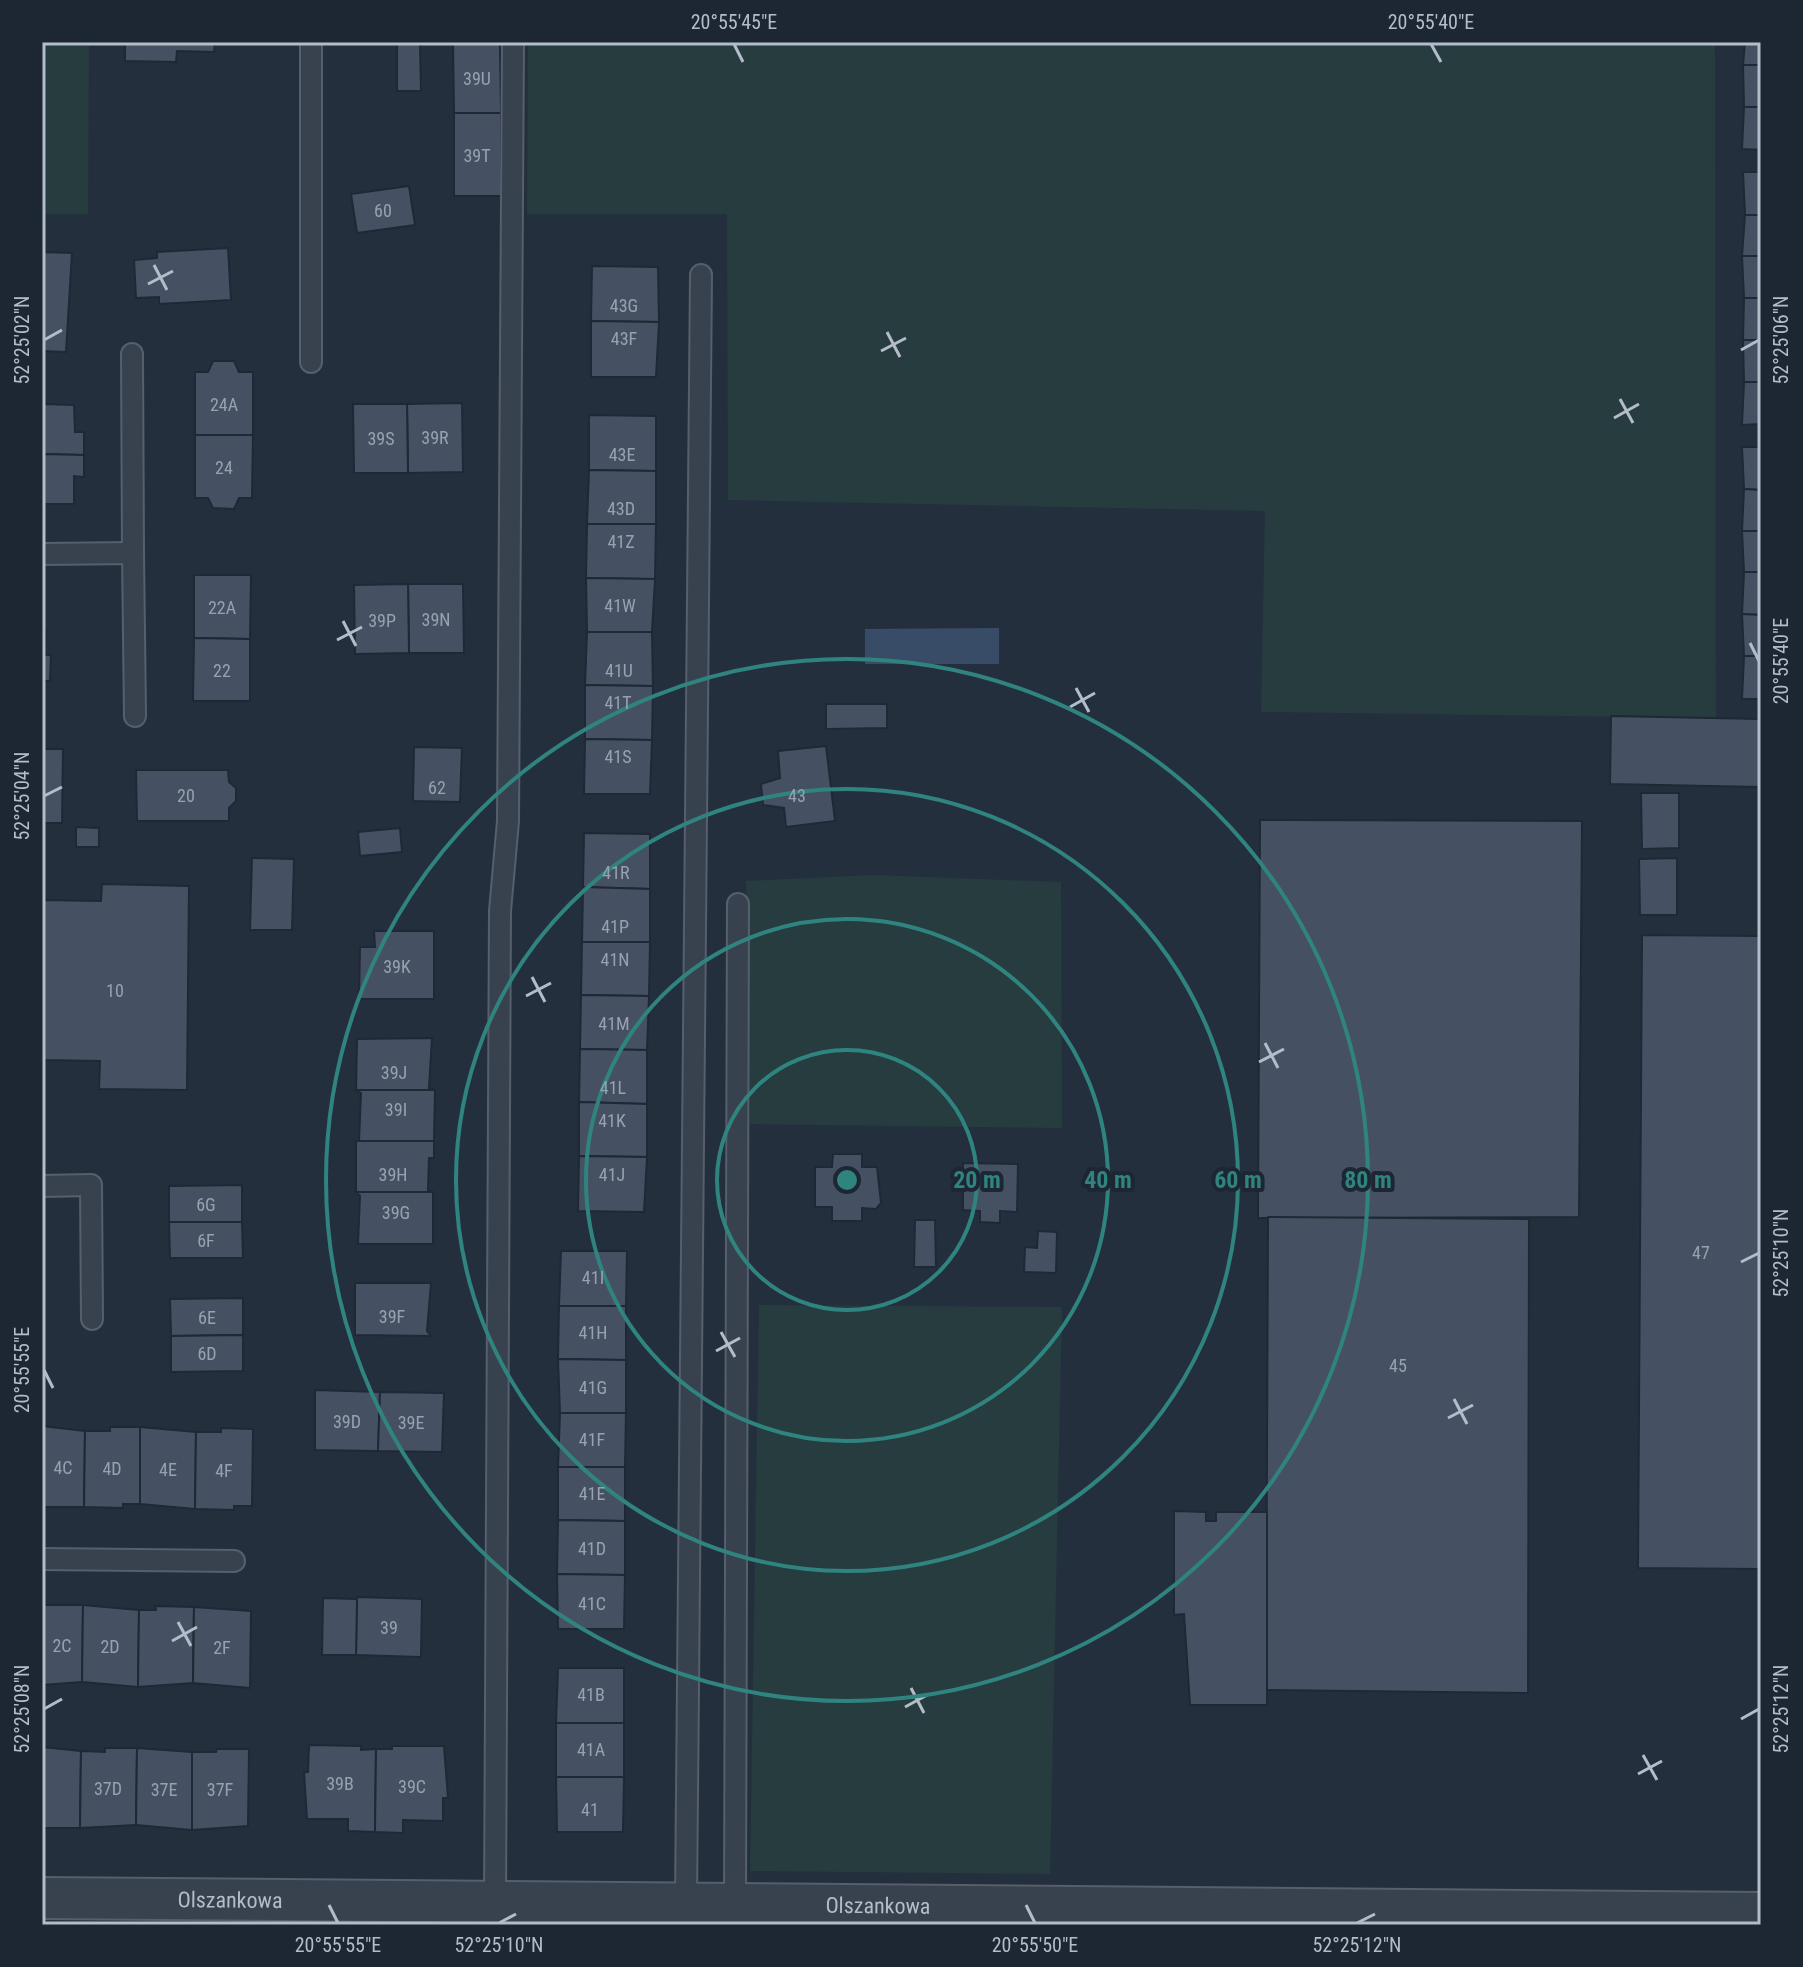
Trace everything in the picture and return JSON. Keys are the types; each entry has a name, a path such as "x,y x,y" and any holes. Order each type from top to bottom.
{"street":[{"name":"Olszankowa","path":"42,1898 109,1912 495,1902 735,1902 1033,1916 1378,1917 1761,1913"}],"lane":[{"path":"311,42 311,362"},
{"path":"495,1902 500,911 508,821 513,42"},
{"path":"686,1902 701,275"},
{"path":"132,354 135,716"},
{"path":"42,554 133,553"},
{"path":"735,1902 738,904"},
{"path":"42,1186 91,1185 92,1319"},
{"path":"42,1559 234,1561"}],"green space":[{"path":"42,42 89,42 88,214 42,214"},
{"path":"528,42 1715,42 1716,718 1261,712 1265,511 728,500 727,214 527,214"},
{"path":"873,875 1061,882 1062,1128 750,1124 746,881"},
{"path":"759,1305 1062,1307 1050,1874 750,1871"}],"water":[{"path":"999,628 999,664 865,664 865,629"}],"building":[{"path":"125,42 215,42 214,52 177,51 176,62 125,61"},
{"path":"453,42 500,42 501,113 454,113"},
{"path":"1745,42 1761,42 1761,65 1743,65"},
{"path":"397,44 420,44 421,91 397,91"},
{"path":"1743,65 1761,65 1761,107 1744,107"},
{"path":"1744,107 1761,107 1761,150 1742,149"},
{"path":"454,113 501,113 501,196 454,196"},
{"path":"1743,172 1761,172 1761,215 1745,215"},
{"path":"409,186 415,225 357,233 351,194"},
{"path":"1745,215 1761,215 1761,256 1742,256"},
{"path":"228,248 231,300 159,304 159,297 136,298 134,260 157,258 157,252"},
{"path":"42,252 72,253 66,352 42,351"},
{"path":"1742,256 1761,256 1761,298 1744,298"},
{"path":"592,266 658,267 659,322 591,321"},
{"path":"1744,298 1761,298 1761,340 1743,340"},
{"path":"591,321 659,322 656,377 591,377"},
{"path":"1743,340 1761,340 1761,382 1744,382"},
{"path":"213,361 234,361 239,372 253,372 253,435 195,435 195,372 208,372"},
{"path":"1744,382 1761,382 1761,424 1742,425"},
{"path":"462,403 463,472 408,473 407,404"},
{"path":"42,404 74,405 75,432 84,432 84,455 42,454"},
{"path":"353,404 407,404 408,473 354,473"},
{"path":"589,415 656,416 656,471 589,470"},
{"path":"195,435 253,435 252,498 239,498 234,509 213,508 208,498 195,498"},
{"path":"1742,447 1761,447 1761,490 1744,489"},
{"path":"42,454 84,455 84,477 74,476 74,504 42,504"},
{"path":"589,470 656,471 656,524 587,524"},
{"path":"1744,489 1761,490 1761,531 1742,531"},
{"path":"587,524 656,524 655,579 586,578"},
{"path":"1742,531 1761,531 1761,572 1744,572"},
{"path":"1744,572 1761,572 1761,615 1742,614"},
{"path":"194,575 251,575 250,639 194,638"},
{"path":"586,578 655,579 652,632 587,632"},
{"path":"408,584 463,584 464,653 409,653"},
{"path":"408,584 409,653 355,654 354,585"},
{"path":"1742,614 1761,615 1761,656 1744,656"},
{"path":"42,631 46,631 45,655 51,655 50,681 42,681"},
{"path":"587,632 652,632 653,686 585,685"},
{"path":"194,638 250,639 250,701 193,701"},
{"path":"1744,656 1761,656 1761,699 1742,699"},
{"path":"585,685 653,686 652,740 585,739"},
{"path":"826,704 887,704 887,728 826,729"},
{"path":"1611,716 1761,719 1761,787 1610,784"},
{"path":"585,739 652,740 650,794 584,794"},
{"path":"826,746 835,821 786,827 784,808 763,805 761,784 780,778 778,751"},
{"path":"414,747 462,748 460,802 413,801"},
{"path":"42,749 63,749 62,823 42,823"},
{"path":"136,770 228,770 229,782 236,788 236,801 229,808 229,821 137,821"},
{"path":"1641,793 1679,793 1679,848 1642,849"},
{"path":"1260,820 1582,821 1579,1217 1258,1218"},
{"path":"76,827 99,828 99,847 76,847"},
{"path":"400,828 402,852 360,856 358,832"},
{"path":"584,833 650,834 650,889 583,887"},
{"path":"252,858 294,859 292,930 250,930"},
{"path":"1677,858 1677,915 1640,915 1639,859"},
{"path":"102,884 189,886 187,1090 99,1089 100,1061 42,1060 42,900 101,901"},
{"path":"583,887 650,889 650,942 582,942"},
{"path":"374,931 434,931 434,999 359,999 360,947 375,947"},
{"path":"1642,935 1761,936 1761,1569 1638,1568"},
{"path":"582,942 650,942 649,996 581,995"},
{"path":"581,995 649,996 647,1050 580,1049"},
{"path":"432,1038 429,1088 435,1090 356,1090 357,1039"},
{"path":"580,1049 647,1050 647,1104 579,1102"},
{"path":"356,1090 435,1090 434,1141 359,1141 361,1093"},
{"path":"579,1102 647,1104 647,1157 579,1156"},
{"path":"356,1141 434,1141 434,1158 429,1158 428,1190 433,1192 356,1192"},
{"path":"833,1154 862,1154 862,1167 877,1167 881,1203 876,1209 862,1208 862,1221 832,1221 832,1207 815,1207 815,1167 832,1167"},
{"path":"579,1156 647,1157 644,1212 578,1211"},
{"path":"963,1163 1018,1164 1017,1212 1000,1211 1000,1223 980,1222 980,1211 963,1210"},
{"path":"242,1185 242,1222 169,1222 169,1186"},
{"path":"356,1192 433,1192 433,1244 358,1244 360,1196"},
{"path":"1268,1217 1529,1219 1528,1693 1266,1690"},
{"path":"915,1220 935,1220 936,1267 914,1267"},
{"path":"169,1222 242,1222 243,1258 170,1258"},
{"path":"1038,1231 1057,1232 1056,1273 1024,1272 1025,1247 1037,1248"},
{"path":"561,1251 627,1251 626,1306 559,1306"},
{"path":"355,1283 431,1283 427,1331 431,1336 355,1335"},
{"path":"243,1298 243,1335 171,1336 170,1299"},
{"path":"559,1306 626,1306 626,1360 558,1359"},
{"path":"243,1335 243,1371 171,1372 171,1336"},
{"path":"558,1359 626,1360 626,1413 560,1413"},
{"path":"315,1390 380,1392 378,1451 315,1450"},
{"path":"380,1392 444,1393 442,1452 378,1451"},
{"path":"560,1413 626,1413 625,1467 558,1467"},
{"path":"42,1426 85,1431 84,1507 45,1507 42,1503"},
{"path":"110,1427 140,1427 140,1504 123,1504 123,1508 84,1507 85,1431 110,1431"},
{"path":"140,1427 196,1432 195,1509 140,1504"},
{"path":"221,1428 253,1429 252,1506 234,1506 234,1510 195,1509 196,1432 221,1432"},
{"path":"558,1467 625,1467 625,1521 558,1520"},
{"path":"1174,1511 1206,1512 1206,1521 1216,1521 1216,1512 1267,1512 1267,1705 1190,1705 1184,1614 1174,1615"},
{"path":"558,1520 625,1521 625,1575 557,1574"},
{"path":"557,1574 625,1575 624,1629 558,1629"},
{"path":"357,1597 422,1599 421,1657 356,1655"},
{"path":"323,1598 357,1599 356,1655 322,1655"},
{"path":"44,1605 83,1605 82,1682 42,1685"},
{"path":"83,1605 139,1610 138,1687 82,1682"},
{"path":"155,1606 194,1607 193,1683 138,1687 139,1610 156,1610"},
{"path":"194,1607 251,1611 250,1688 193,1683"},
{"path":"558,1668 624,1668 624,1723 556,1723"},
{"path":"556,1723 624,1723 624,1777 556,1777"},
{"path":"309,1745 376,1749 375,1832 348,1831 348,1819 307,1819 304,1772 308,1772"},
{"path":"392,1746 444,1746 448,1798 443,1798 443,1821 403,1820 403,1833 375,1832 376,1749 392,1749"},
{"path":"42,1747 81,1751 80,1828 42,1828"},
{"path":"105,1748 137,1748 136,1825 80,1828 81,1751 105,1752"},
{"path":"137,1748 192,1752 192,1830 136,1825"},
{"path":"217,1749 249,1749 248,1826 192,1830 192,1752 216,1752"},
{"path":"556,1777 624,1777 623,1832 557,1832"}]}
